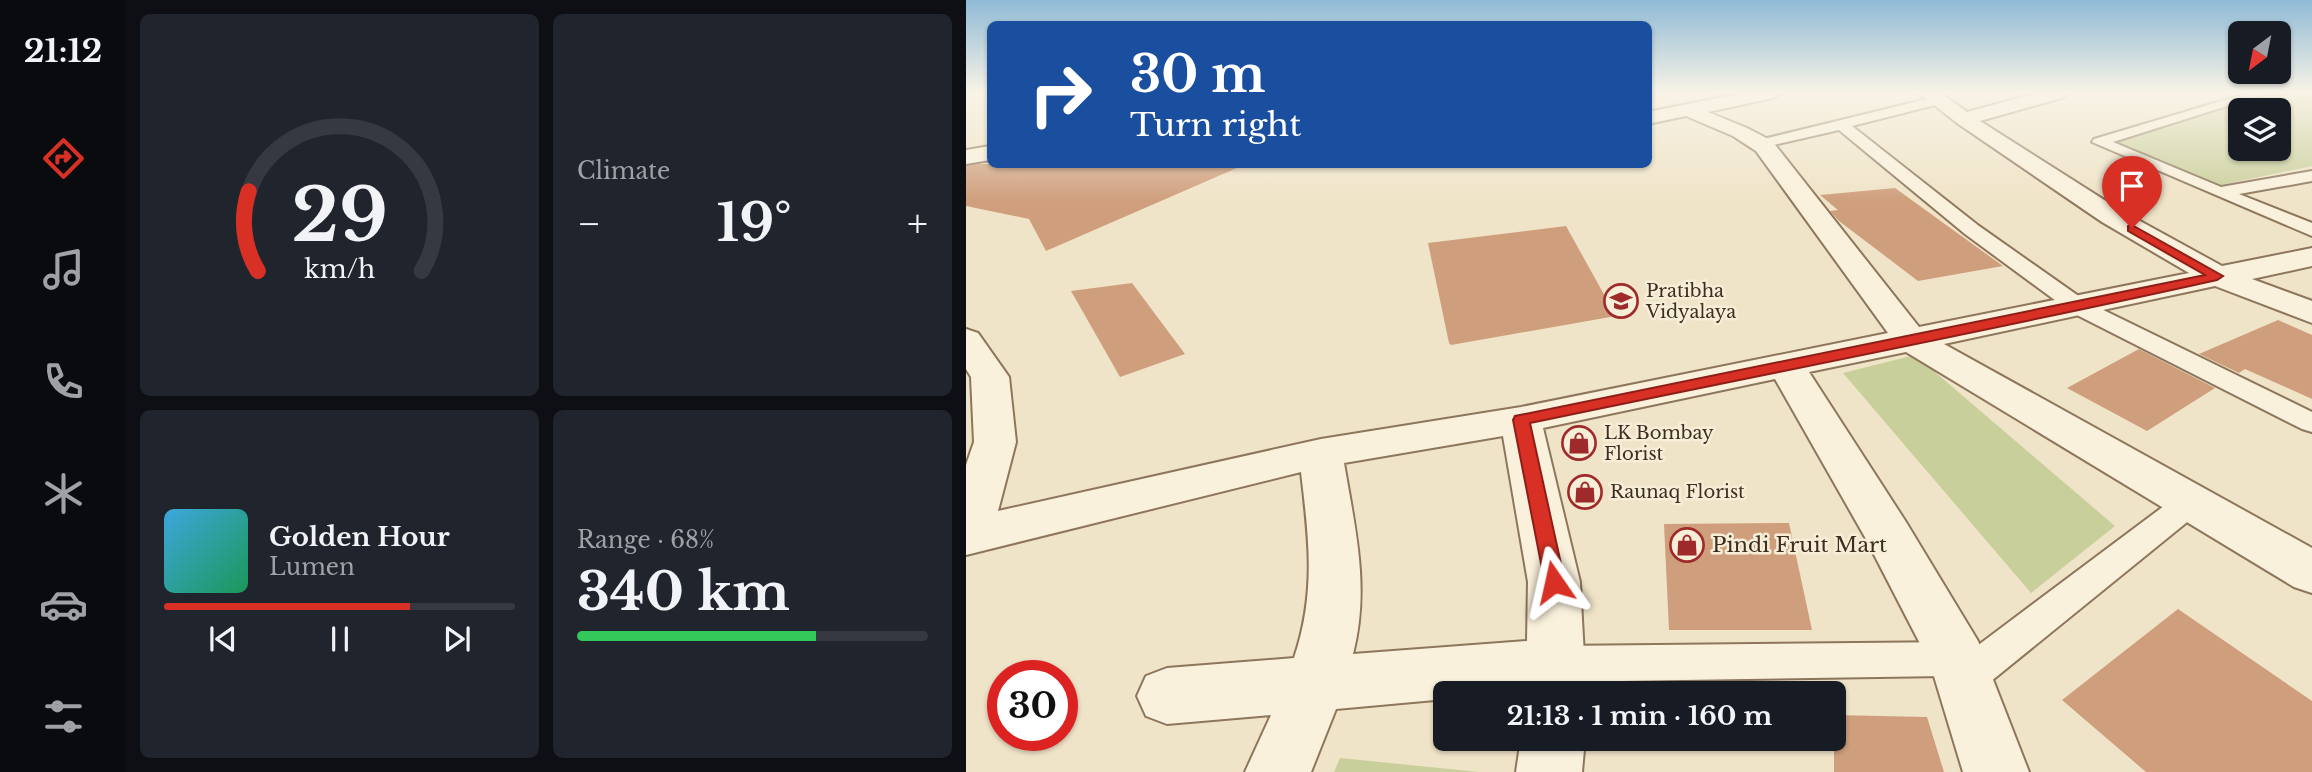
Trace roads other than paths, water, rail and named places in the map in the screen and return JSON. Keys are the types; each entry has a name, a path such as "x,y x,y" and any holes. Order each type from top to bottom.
{"street":[{"path":"1733,129 1760,144 1910,339 2312,572"},
{"path":"1979,129 2111,216 2217,276 2312,313"},
{"path":"966,157 987,154"},
{"path":"966,537 1321,453 1521,420 2312,257"},
{"path":"966,340 990,377 995,442 966,537"},
{"path":"1786,365 1889,535 1961,669 1996,772"},
{"path":"1167,696 1317,682 1556,679 1554,582 1521,420"},
{"path":"1279,772 1317,682 1333,619 1336,566 1321,453"},
{"path":"1549,772 1551,751"}],"lane":[{"path":"1760,144 1825,129"},
{"path":"1847,129 1972,230 2079,307 2312,424"},
{"path":"2142,129 2099,142 2312,230"},
{"path":"2219,192 2312,176"},
{"path":"1556,679 1961,669 2192,502"}],"place":[{"name":"Pratibha Vidyalaya","path":"1621,301"},
{"name":"LK Bombay Florist","path":"1579,443"},
{"name":"Raunaq Florist","path":"1585,492"},
{"name":"Pindi Fruit Mart","path":"1687,545"}]}
